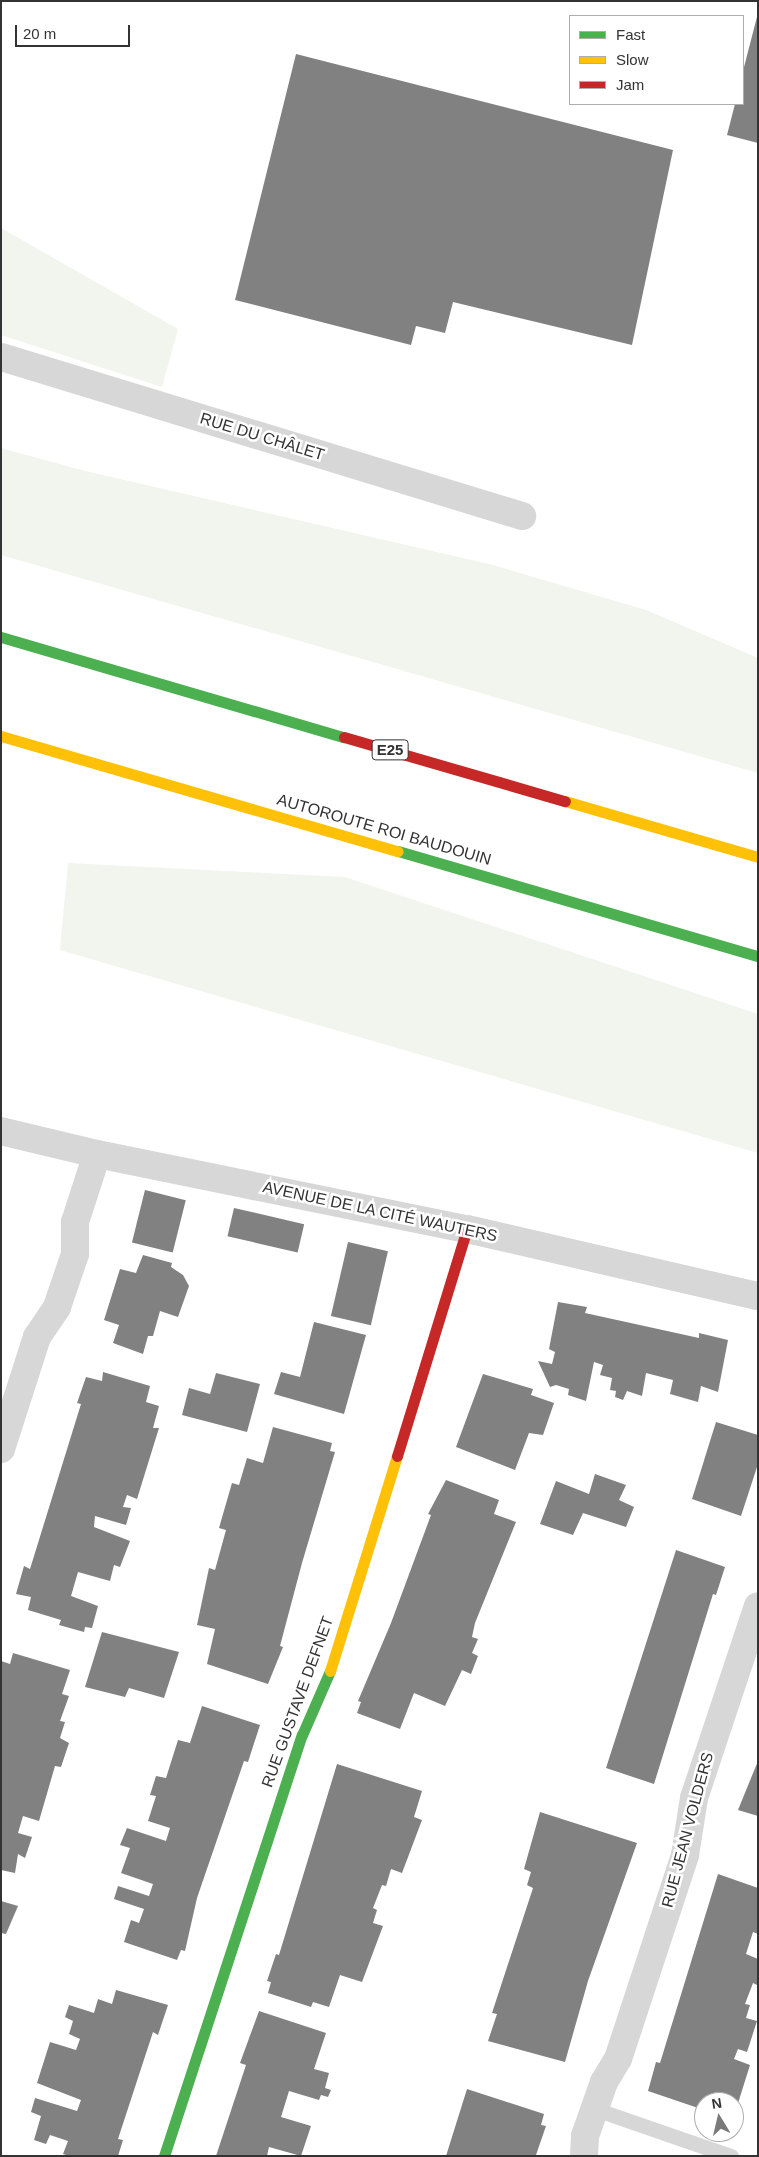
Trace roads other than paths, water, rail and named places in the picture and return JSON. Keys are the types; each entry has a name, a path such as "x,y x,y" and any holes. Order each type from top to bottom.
{"main road":[{"name":"E25","path":"1,637 758,857"},
{"name":"AUTOROUTE ROI BAUDOUIN","path":"1,736 758,956"},
{"name":"RUE GUSTAVE DEFNET","path":"164,2156 302,1735 324,1690 467,1230"}],"street":[{"name":"RUE DU CHÂLET","path":"1,357 522,516"},
{"name":"AVENUE DE LA CITÉ WAUTERS","path":"1,1131 97,1154 467,1230 758,1296"},
{"path":"1,1449 37,1337 57,1307 75,1254 75,1222 97,1154"},
{"name":"RUE JEAN VOLDERS","path":"584,2156 585,2136 604,2082 618,2059 682,1864 694,1798 758,1606"}],"lane":[{"path":"595,2109 731,2156"}]}
